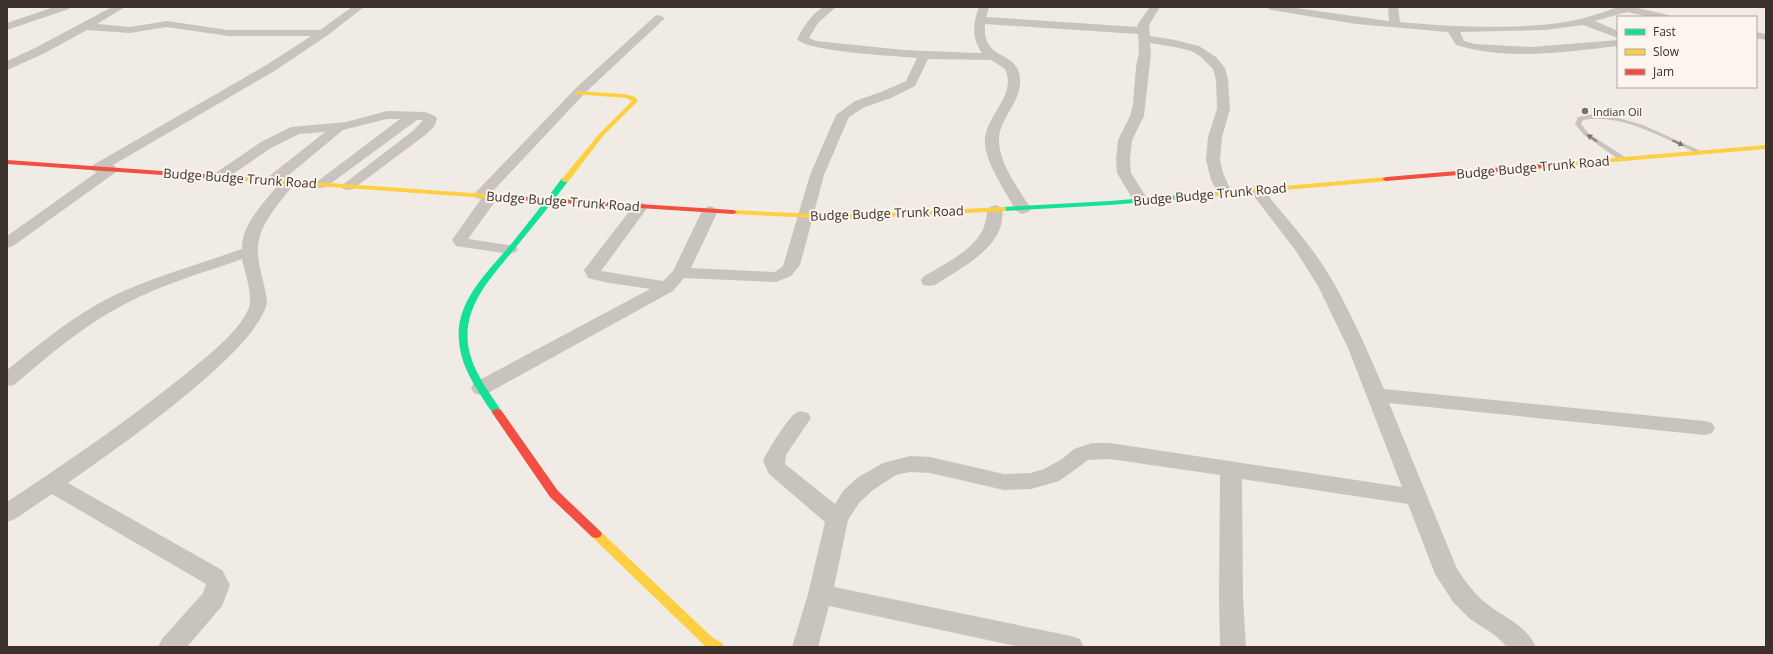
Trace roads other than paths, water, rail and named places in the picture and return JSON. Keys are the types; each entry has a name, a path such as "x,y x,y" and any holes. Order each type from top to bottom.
{"main road":[{"path":"577,93 626,96 633,98 635,101 601,135 478,290 466,314 462,342 475,380 554,494 703,637 718,647"},
{"name":"Budge Budge Trunk Road","path":"7,162 640,207 806,216 867,216 1023,209 1766,147"}],"street":[{"path":"7,27 65,7"},
{"path":"7,66 34,54 120,7"},
{"path":"7,243 104,169 272,67 324,33 359,7"},
{"path":"831,7 823,11 813,20 802,40 816,44 924,55 958,57 994,56"},
{"path":"984,7 980,20 980,38 984,50 1003,60 1014,74 1011,97 993,132 992,141 994,154 1023,209"},
{"path":"1140,200 1124,173 1123,159 1125,140 1137,116 1139,104 1142,67 1145,53 1143,35 1147,18 1155,7"},
{"path":"1271,7 1345,19 1452,28 1533,28 1584,21 1622,8 1659,16"},
{"path":"1393,7 1395,24"},
{"path":"510,249 467,244 462,243 460,240 486,196 577,93 659,18"},
{"path":"980,20 1143,35 1194,48 1207,56 1219,69 1222,79 1223,110 1215,140 1213,156 1214,171 1225,193"},
{"path":"1584,21 1617,35"},
{"path":"84,26 130,30 167,24 228,32 324,33"},
{"path":"1452,28 1460,43 1474,47 1550,50 1617,43"},
{"path":"680,273 758,277 776,277 784,275 792,265 817,175 842,115 860,104 886,95 911,83 924,55"},
{"path":"219,177 266,145 287,134 305,129 339,127 387,116 425,116 430,119 429,124 348,186"},
{"path":"321,184 414,116"},
{"path":"8,512 146,416 202,370 229,345 249,323 258,306 256,287 250,261 250,238 264,214 280,181 339,127"},
{"path":"1256,190 1299,243 1327,286 1358,348 1447,574 1460,595 1479,612 1505,628 1523,647"},
{"path":"640,207 592,270 594,274 604,277 667,287"},
{"path":"929,281 980,247 993,226 995,210"},
{"path":"481,388 667,287 680,273 710,211"},
{"path":"7,380 71,329 100,310 137,291 250,252"},
{"path":"1377,395 1705,428"},
{"path":"801,418 776,454 774,461 776,468 837,519"},
{"path":"805,647 820,594 837,519 851,497 865,484 890,469 910,464 930,465 1004,482 1031,481 1051,475 1069,464 1081,454 1092,451 1110,451 1416,497"},
{"path":"1231,469 1231,598 1233,647"},
{"path":"51,483 214,577 218,586 213,598 171,647"},
{"path":"820,594 1070,647"}],"lane":[{"path":"1624,159 1583,131 1578,124 1580,118 1594,116 1618,118 1699,152"}],"place":[{"name":"Indian Oil","path":"1585,111"}]}
